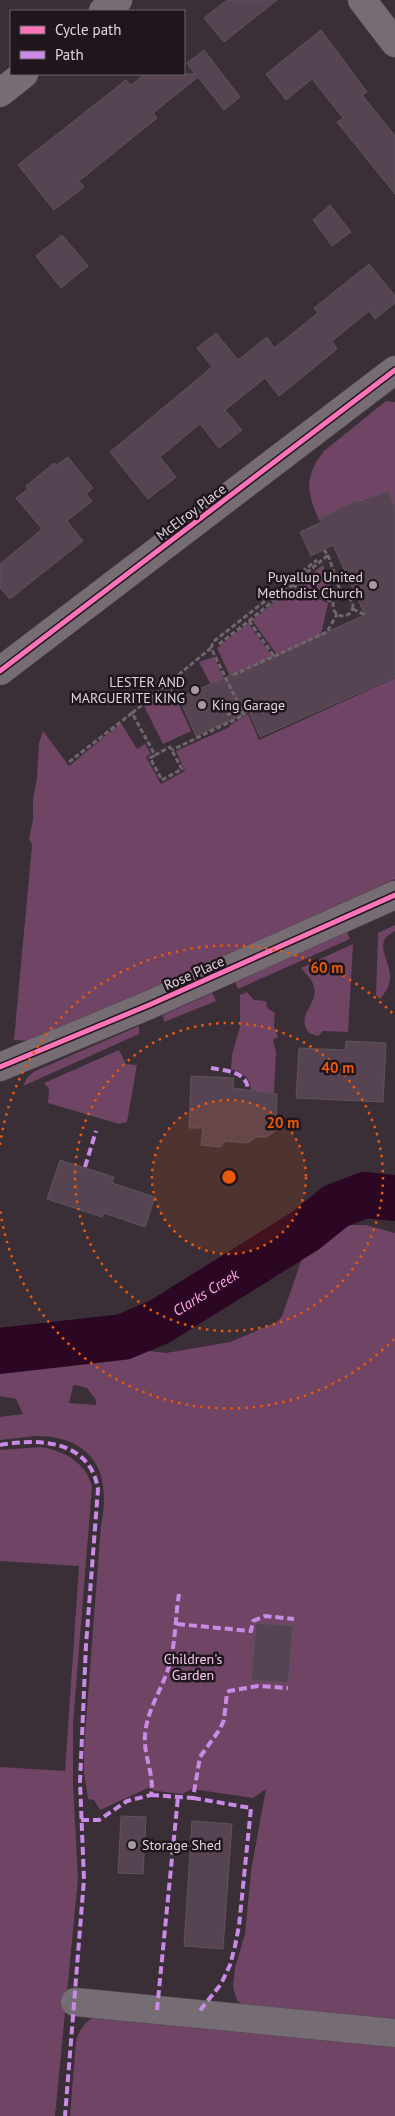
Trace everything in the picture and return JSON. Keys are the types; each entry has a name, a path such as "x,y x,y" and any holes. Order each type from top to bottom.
{"street":[{"path":"105,10 118,0"},
{"path":"362,0 395,43"},
{"path":"0,93 23,75"},
{"name":"McElroy Place","path":"0,671 394,373"},
{"name":"Rose Place","path":"0,1067 149,1005 395,895"},
{"path":"74,2002 395,2033"}],"path":[{"path":"324,550 328,555 342,596 350,600 352,608 365,615"},
{"path":"219,644 328,555"},
{"path":"69,762 211,648 213,642 317,560"},
{"path":"292,585 333,602"},
{"path":"342,596 333,602 333,609 336,614 346,616 352,608"},
{"path":"233,675 327,632 336,614"},
{"path":"249,621 274,656"},
{"path":"172,750 244,716 211,648"},
{"path":"227,714 246,706"},
{"path":"132,713 155,755"},
{"path":"170,747 182,769 162,780 150,758 155,755 170,747"}],"green space":[{"path":"386,401 395,402 395,506 388,491 321,518 320,522 312,502 309,486 317,461 324,451"},
{"path":"323,565 333,593 332,598 297,585"},
{"path":"292,588 328,603 321,635 277,655 252,620"},
{"path":"248,623 273,657 230,676 217,648"},
{"path":"214,657 228,688 225,712 212,683 210,683 199,662"},
{"path":"395,678 395,879 132,998 31,1041 14,1040 32,845 29,838 33,820 33,799 37,778 39,743 43,731 69,766 121,723 137,749 145,744 151,754 146,757 161,784 185,771 176,751 230,727 230,725 248,714 259,740"},
{"path":"170,685 191,731 163,744 144,706"},
{"path":"395,925 395,931 384,940 383,946 390,971 390,980 387,989 380,999 376,995 378,933"},
{"path":"347,932 350,939 238,989 235,982"},
{"path":"353,944 348,1032 323,1031 318,1036 309,1033 304,1020 315,991 311,980 301,968"},
{"path":"247,992 254,1000 266,1001 267,1008 275,1013 274,1026 278,1037 273,1040 276,1052 274,1093 256,1093 256,1090 251,1090 245,1076 231,1069 232,1055 240,1027 240,995"},
{"path":"212,993 216,1001 164,1022 163,1015"},
{"path":"139,1026 139,1034 23,1086 27,1078 35,1071"},
{"path":"119,1050 126,1064 137,1065 127,1122 119,1124 48,1103 49,1089 44,1083"},
{"name":"Children's Garden","path":"341,1225 366,1225 395,1233 395,2028 247,2010 237,2000 233,1987 235,1968 245,1934 251,1871 266,1789 253,1798 192,1789 182,1794 156,1791 148,1788 100,1810 94,1800 88,1799 84,1772 84,1748 104,1506 100,1474 94,1461 84,1450 71,1442 35,1436 0,1440 0,1417 23,1414 16,1399 0,1396 0,1366 125,1348 166,1353 230,1342 277,1322 282,1316 306,1247 321,1234","holes":["73,1386 87,1388 96,1400 96,1405 69,1403"]},
{"path":"41,1447 58,1451 73,1459 85,1471 92,1487 73,1724 73,1783 78,1879 55,2116 0,2116 0,1767 65,1771 79,1566 0,1561 0,1450"},
{"path":"100,2013 395,2044 395,2116 70,2116 76,2041 85,2024"}],"building":[{"path":"227,0 277,0 224,42 204,18"},
{"path":"321,30 367,92 362,95 395,136 395,194 337,122 343,118 312,79 286,100 266,74"},
{"path":"204,50 240,97 224,110 198,77 153,113 157,118 79,181 84,187 54,210 18,165 126,80 131,85 144,75 195,74 187,63"},
{"path":"330,205 351,232 332,246 313,220"},
{"path":"62,235 88,266 61,288 36,256"},
{"path":"369,264 395,296 395,303 375,319 369,311 332,341 337,349 279,396 265,378 225,410 242,430 219,448 200,424 160,457 176,477 148,499 110,452 212,367 197,348 216,333 238,360 267,337 274,348 318,313 314,308"},
{"path":"68,457 93,488 86,494 92,501 67,521 83,541 10,599 0,588 0,564 42,529 16,498 28,489 26,486 54,463 57,465"},
{"name":"Puyallup United Methodist Church","path":"388,491 395,506 395,677 260,737 249,712 196,736 179,698 365,615 333,545 311,556 300,532 322,522 320,518 357,500 359,504"},
{"path":"346,1041 386,1043 383,1102 296,1098 299,1048 345,1050"},
{"path":"191,1076 234,1078 233,1088 277,1094 276,1130 267,1137 256,1137 248,1143 226,1141 220,1147 201,1145 203,1128 189,1128"},
{"path":"60,1160 114,1177 112,1183 155,1197 145,1227 104,1213 102,1217 47,1199"},
{"path":"256,1623 293,1626 288,1683 251,1680"},
{"name":"Storage Shed","path":"121,1816 146,1817 143,1874 118,1873"},
{"path":"192,1821 232,1824 223,1949 184,1946"}],"waterway":[{"name":"Clarks Creek","path":"0,1351 123,1337 159,1322 305,1231 336,1206 365,1195 395,1198"}],"marked path":[{"path":"211,1068 240,1075 247,1084 248,1090"},
{"path":"85,1167 96,1131"},
{"path":"0,1445 31,1442 61,1446 85,1460 93,1473 98,1489 86,1645 80,1782 84,1879 65,2116"},
{"path":"81,1820 99,1820 127,1801 151,1795 152,1788 145,1742 146,1726 171,1657 179,1594"},
{"path":"177,1624 251,1631 253,1621 265,1616 294,1619"},
{"path":"151,1795 193,1798 200,1757 220,1729 224,1720 227,1693 229,1691 258,1686 288,1688"},
{"path":"157,2010 178,1797"},
{"path":"193,1798 251,1808 239,1926 235,1946 230,1965 221,1984 198,2013"}],"cycle path":[{"path":"0,671 395,370"},
{"path":"0,1067 149,1005 395,895"}],"place":[{"name":"Puyallup United Methodist Church","path":"373,585"},
{"name":"LESTER AND MARGUERITE KING","path":"195,690"},
{"name":"King Garage","path":"202,705"},
{"name":"Storage Shed","path":"132,1845"}]}
